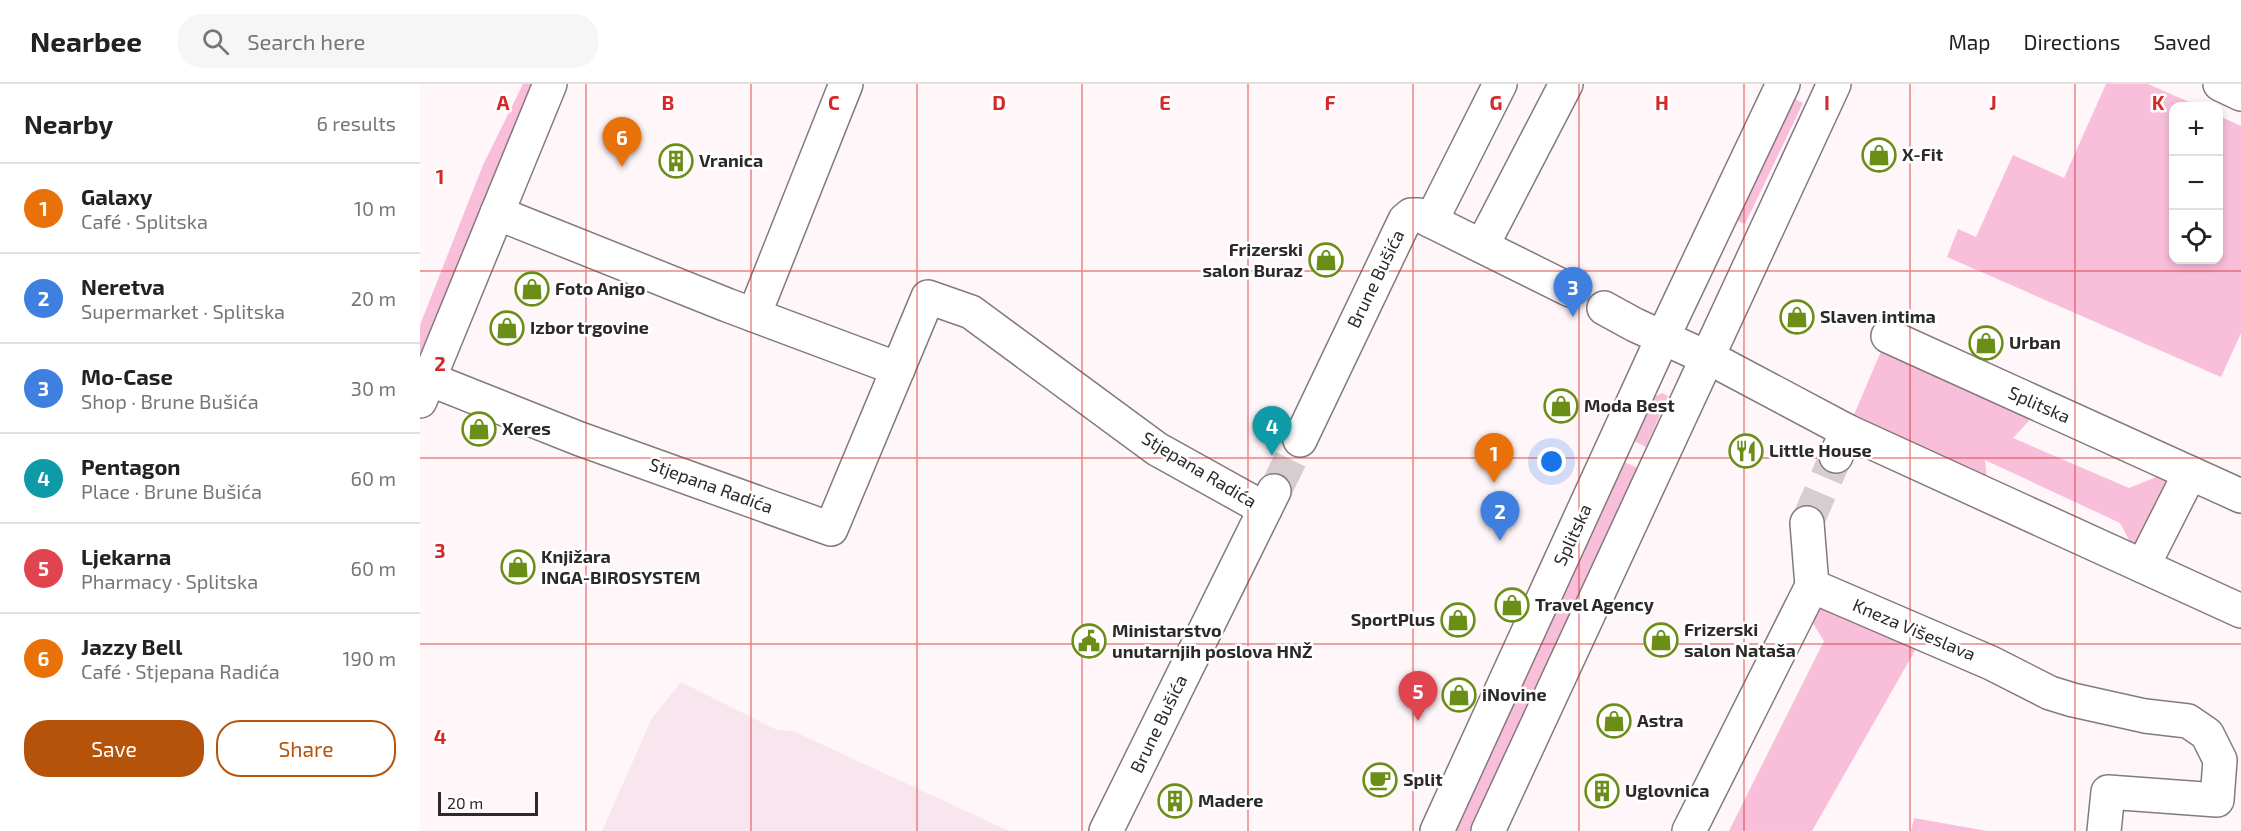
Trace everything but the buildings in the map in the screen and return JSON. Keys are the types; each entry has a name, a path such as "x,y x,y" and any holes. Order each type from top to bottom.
{"street":[{"name":"Stjepana Radića","path":"550,84 424,390 580,439 831,529 928,297 971,312 1157,449 1271,499"},
{"path":"754,315 846,84"},
{"path":"1431,221 1500,84"},
{"path":"1482,246 1566,84"},
{"path":"1488,831 1830,93 1785,84"},
{"name":"Splitska","path":"1437,831 1663,337 1785,84"},
{"path":"2220,84 2241,94"},
{"path":"497,213 754,315 898,369"},
{"name":"Brune Bušića","path":"1300,440 1405,220 1411,215 1419,215 1570,291"},
{"path":"1717,224 1759,243"},
{"path":"1604,308 1707,358 1842,443 2144,566 2241,611"},
{"name":"Splitska","path":"1888,336 2241,496"},
{"path":"2144,566 2190,473"},
{"name":"Brune Bušića","path":"1106,831 1271,499"},
{"path":"1689,831 1812,586 1808,523"},
{"name":"Kneza Višeslava","path":"1812,586 1990,663 2050,693 2145,716 2188,721 2207,734 2220,760 2229,802 2108,792 2104,831"}],"shaded area":[{"path":"523,84 536,84 420,369 420,325 483,165"},
{"path":"2106,84 2148,84 2189,102 2169,102 2169,264 2223,264 2223,118 2241,126 2241,333 2221,377 1947,257 1958,229 1976,237 2013,155 2064,178"},
{"path":"1791,97 1803,103 1745,224 1733,219"},
{"path":"1885,342 2036,413 2013,438 2129,488 2166,473 2176,480 2137,555 2120,523 1985,460 1988,490 1847,431"},
{"path":"1662,393 1668,396 1646,447 1632,440 1652,398"},
{"path":"1624,462 1638,468 1472,831 1455,831"},
{"path":"1812,599 1921,640 1812,831 1729,831 1824,641 1806,612"},
{"path":"681,682 777,730 793,731 1009,831 602,831 652,718"},
{"path":"1914,818 1987,831 1911,831"}],"tunnel":[{"path":"1276,489 1300,440"},
{"path":"1807,523 1836,456"}],"place":[{"name":"X-Fit","path":"1879,155"},
{"name":"Vranica","path":"676,161"},
{"name":"Jazzy Bell","path":"622,167"},
{"name":"Frizerski salon Buraz","path":"1326,260"},
{"name":"Foto Anigo","path":"532,289"},
{"name":"Mo-Case","path":"1573,317"},
{"name":"Slaven intima","path":"1797,317"},
{"name":"Izbor trgovine","path":"507,328"},
{"name":"Urban","path":"1986,343"},
{"name":"Moda Best","path":"1561,406"},
{"name":"Xeres","path":"479,429"},
{"name":"Little House","path":"1746,451"},
{"name":"Pentagon","path":"1272,456"},
{"name":"Galaxy","path":"1494,483"},
{"name":"Neretva","path":"1500,541"},
{"name":"Knjižara INGA-BIROSYSTEM","path":"518,567"},
{"name":"Travel Agency","path":"1512,605"},
{"name":"SportPlus","path":"1458,620"},
{"name":"Frizerski salon Nataša","path":"1661,640"},
{"name":"Ministarstvo unutarnjih poslova HNŽ","path":"1089,641"},
{"name":"iNovine","path":"1459,695"},
{"name":"Ljekarna","path":"1418,721"},
{"name":"Astra","path":"1614,721"},
{"name":"Split","path":"1380,780"},
{"name":"Uglovnica","path":"1602,791"},
{"name":"Madere","path":"1175,801"}]}
